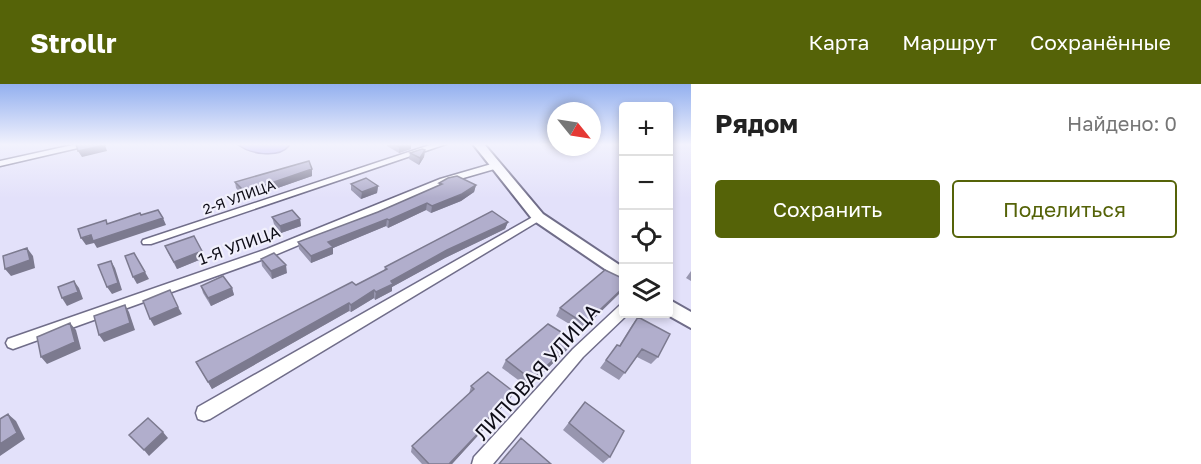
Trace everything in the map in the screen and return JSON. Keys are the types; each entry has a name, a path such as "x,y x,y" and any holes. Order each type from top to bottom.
{"street":[{"name":"2-Я УЛИЦА","path":"147,242 389,162"},
{"path":"492,162 538,217 619,273"},
{"name":"1-Я УЛИЦА","path":"13,343 271,252 473,171 495,166"},
{"path":"204,413 538,217"},
{"path":"673,309 691,321"},
{"name":"ЛИПОВАЯ УЛИЦА","path":"481,464 578,353 619,314"}],"building":[{"path":"306,162 309,162 312,169 245,192 235,182"},
{"path":"457,176 476,185 462,194 432,206 427,203 389,220 328,242 333,247 311,256 298,242 378,212 442,184 439,183 448,178"},
{"path":"366,178 378,186 362,192 351,184"},
{"path":"158,210 163,218 93,241 91,235 81,238 78,229 106,220 107,224 140,213 141,215"},
{"path":"292,210 300,219 280,226 272,217"},
{"path":"492,211 508,222 447,250 391,281 393,284 376,292 374,290 351,305 349,303 208,382 196,362 352,282 356,285 387,269 385,267"},
{"path":"194,236 202,251 174,262 165,246"},
{"path":"27,248 30,260 5,269 3,256"},
{"path":"134,253 145,272 133,277 125,256"},
{"path":"274,253 286,265 271,271 261,259"},
{"path":"111,261 118,283 107,287 98,265"},
{"path":"605,270 619,277 619,292 585,324 560,308"},
{"path":"223,276 232,288 208,298 201,286"},
{"path":"74,281 78,292 62,298 58,287"},
{"path":"170,290 178,307 150,319 143,301"},
{"path":"125,305 130,323 99,335 94,316"},
{"path":"637,318 670,334 658,357 642,349 625,373 606,360 617,345 620,346"},
{"path":"70,323 75,342 41,357 37,337"},
{"path":"548,324 574,340 532,380 506,360"},
{"path":"488,372 514,392 449,464 429,464 412,446 474,389 471,386"},
{"path":"585,402 624,431 610,457 569,423"},
{"path":"8,414 17,433 0,444 0,419"},
{"path":"148,418 163,432 144,450 129,435"},
{"path":"521,438 551,464 499,464"}]}
